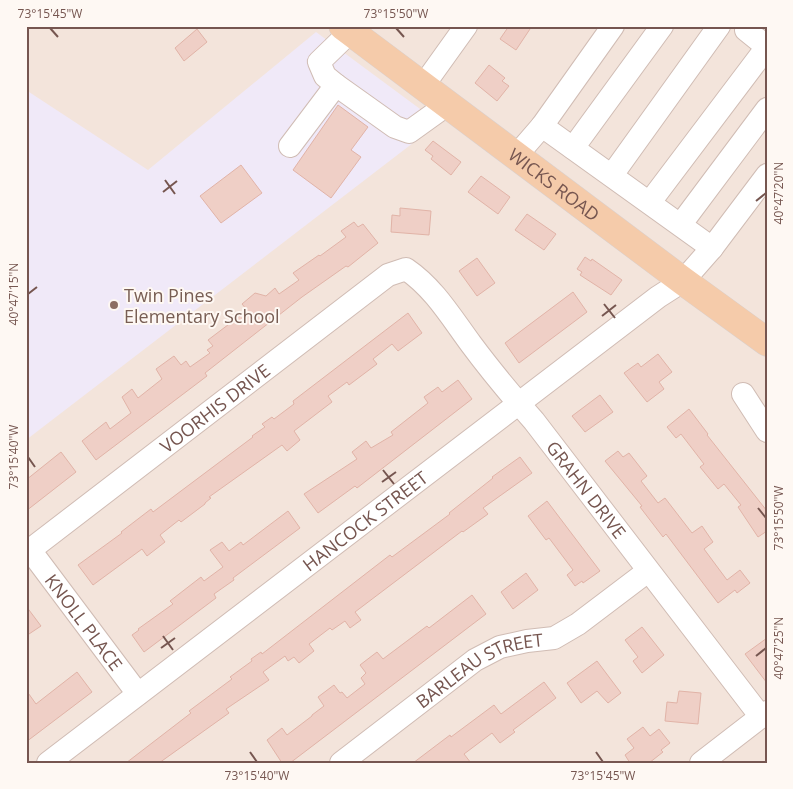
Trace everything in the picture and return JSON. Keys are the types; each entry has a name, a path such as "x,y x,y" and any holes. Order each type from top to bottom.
{"main road":[{"name":"WICKS ROAD","path":"346,29 767,342"}],"street":[{"path":"423,86 466,26"},
{"path":"516,156 542,126 613,26"},
{"path":"573,148 662,26"},
{"path":"612,175 719,26"},
{"path":"650,202 767,47 745,28"},
{"path":"346,29 319,62 325,76 336,85 396,127 409,132 448,104"},
{"path":"290,146 336,85"},
{"path":"681,224 767,109"},
{"path":"542,126 712,248"},
{"name":"HANCOCK STREET","path":"48,763 658,297 683,281 712,248 767,175"},
{"name":"GRAHN DRIVE","path":"406,269 421,279 436,296 500,382 534,421 648,571 764,715"},
{"name":"VOORHIS DRIVE","path":"28,551 388,275 406,269"},
{"path":"743,394 767,431"},
{"name":"KNOLL PLACE","path":"28,551 138,694"},
{"name":"BARLEAU STREET","path":"341,763 475,660 500,647 554,638 578,624 648,571"},
{"path":"701,763 764,715"}],"shaded area":[{"path":"26,26 767,26 767,763 26,763"},
{"name":"Twin Pines Elementary School","path":"316,32 439,123 26,440 26,90 148,170"}],"building":[{"path":"509,26 532,26 516,50 500,39"},
{"path":"197,29 207,42 184,61 175,48"},
{"path":"489,65 505,78 502,81 509,86 497,101 475,83"},
{"path":"338,105 368,127 351,150 361,157 331,198 293,170"},
{"path":"433,141 461,162 451,175 431,159 433,156 425,150"},
{"path":"241,165 262,193 221,223 200,196"},
{"path":"481,176 510,197 498,214 468,192"},
{"path":"400,208 431,211 429,235 391,232 392,215 400,216"},
{"path":"527,214 556,234 544,250 515,230"},
{"path":"354,222 358,227 363,224 378,243 348,267 346,266 302,297 205,373 207,376 96,460 82,441 106,422 110,429 131,413 122,397 132,389 138,398 162,379 156,369 174,356 181,365 186,361 190,367 210,353 207,350 213,346 208,340 247,310 242,304 255,293 266,296 275,288 279,294 299,280 293,273 346,237 341,231"},
{"path":"585,257 591,261 592,259 622,280 611,295 580,275 582,272 577,269"},
{"path":"477,258 495,283 477,296 459,271"},
{"path":"573,292 587,312 519,363 505,343"},
{"path":"408,313 422,333 398,351 392,344 373,359 377,364 349,385 347,382 328,396 332,402 294,431 300,440 287,451 282,445 209,497 211,498 205,504 181,522 179,520 160,535 165,542 147,556 142,549 93,585 78,565 151,509 153,512 253,437 265,427 262,424 272,417 274,419 294,404 293,401"},
{"path":"658,354 672,372 659,382 664,389 647,402 624,373 638,363 641,367"},
{"path":"458,380 472,399 357,488 355,486 318,513 304,494 357,459 352,452 366,441 371,448 393,435 391,432 428,403 424,397 438,387 442,392"},
{"path":"600,395 613,412 585,432 572,416"},
{"path":"689,409 767,511 767,531 758,537 738,507 741,505 724,484 718,489 700,467 704,464 681,434 676,438 667,427"},
{"path":"618,451 623,457 629,453 647,476 641,481 658,503 665,498 692,533 702,526 713,542 704,549 727,580 740,570 750,583 737,593 735,590 718,603 666,534 663,537 640,507 642,506 605,461"},
{"path":"61,452 76,472 26,511 26,480"},
{"path":"520,457 532,473 483,508 488,514 462,531 355,612 361,620 350,628 345,621 332,630 330,628 309,644 314,651 299,663 294,657 288,661 285,656 263,672 269,680 226,709 229,713 159,763 126,763 191,713 189,711 232,679 230,677 252,661 251,659 261,652 262,654 390,555 392,557 450,514 492,477"},
{"path":"547,501 600,571 583,583 582,581 575,586 567,575 573,570 549,538 546,540 528,516"},
{"path":"288,511 300,528 233,578 234,580 214,594 216,598 144,652 132,635 173,604 170,601 201,577 204,581 223,567 210,550 222,542 229,551 241,542 243,545"},
{"path":"526,573 538,590 513,609 501,592"},
{"path":"472,595 486,614 290,763 282,763 267,740 282,728 287,735 312,716 324,706 318,697 334,685 347,698 365,684 361,678 366,673 360,665 377,652 383,659 427,626 429,628"},
{"path":"26,606 41,626 26,636"},
{"path":"642,627 664,655 642,673 633,661 638,657 625,640"},
{"path":"767,638 767,683 745,654"},
{"path":"597,661 621,693 608,703 597,691 581,703 567,683"},
{"path":"77,672 92,692 26,742 26,690 36,704"},
{"path":"544,682 556,698 513,730 515,732 500,743 492,733 464,754 471,763 413,763 494,705 501,714"},
{"path":"679,691 701,693 698,724 665,721 667,702 677,703"},
{"path":"643,727 650,736 659,729 670,743 661,750 663,752 649,763 630,763 625,755 634,748 627,739"}],"place":[{"name":"Twin Pines Elementary School","path":"114,305"}]}
